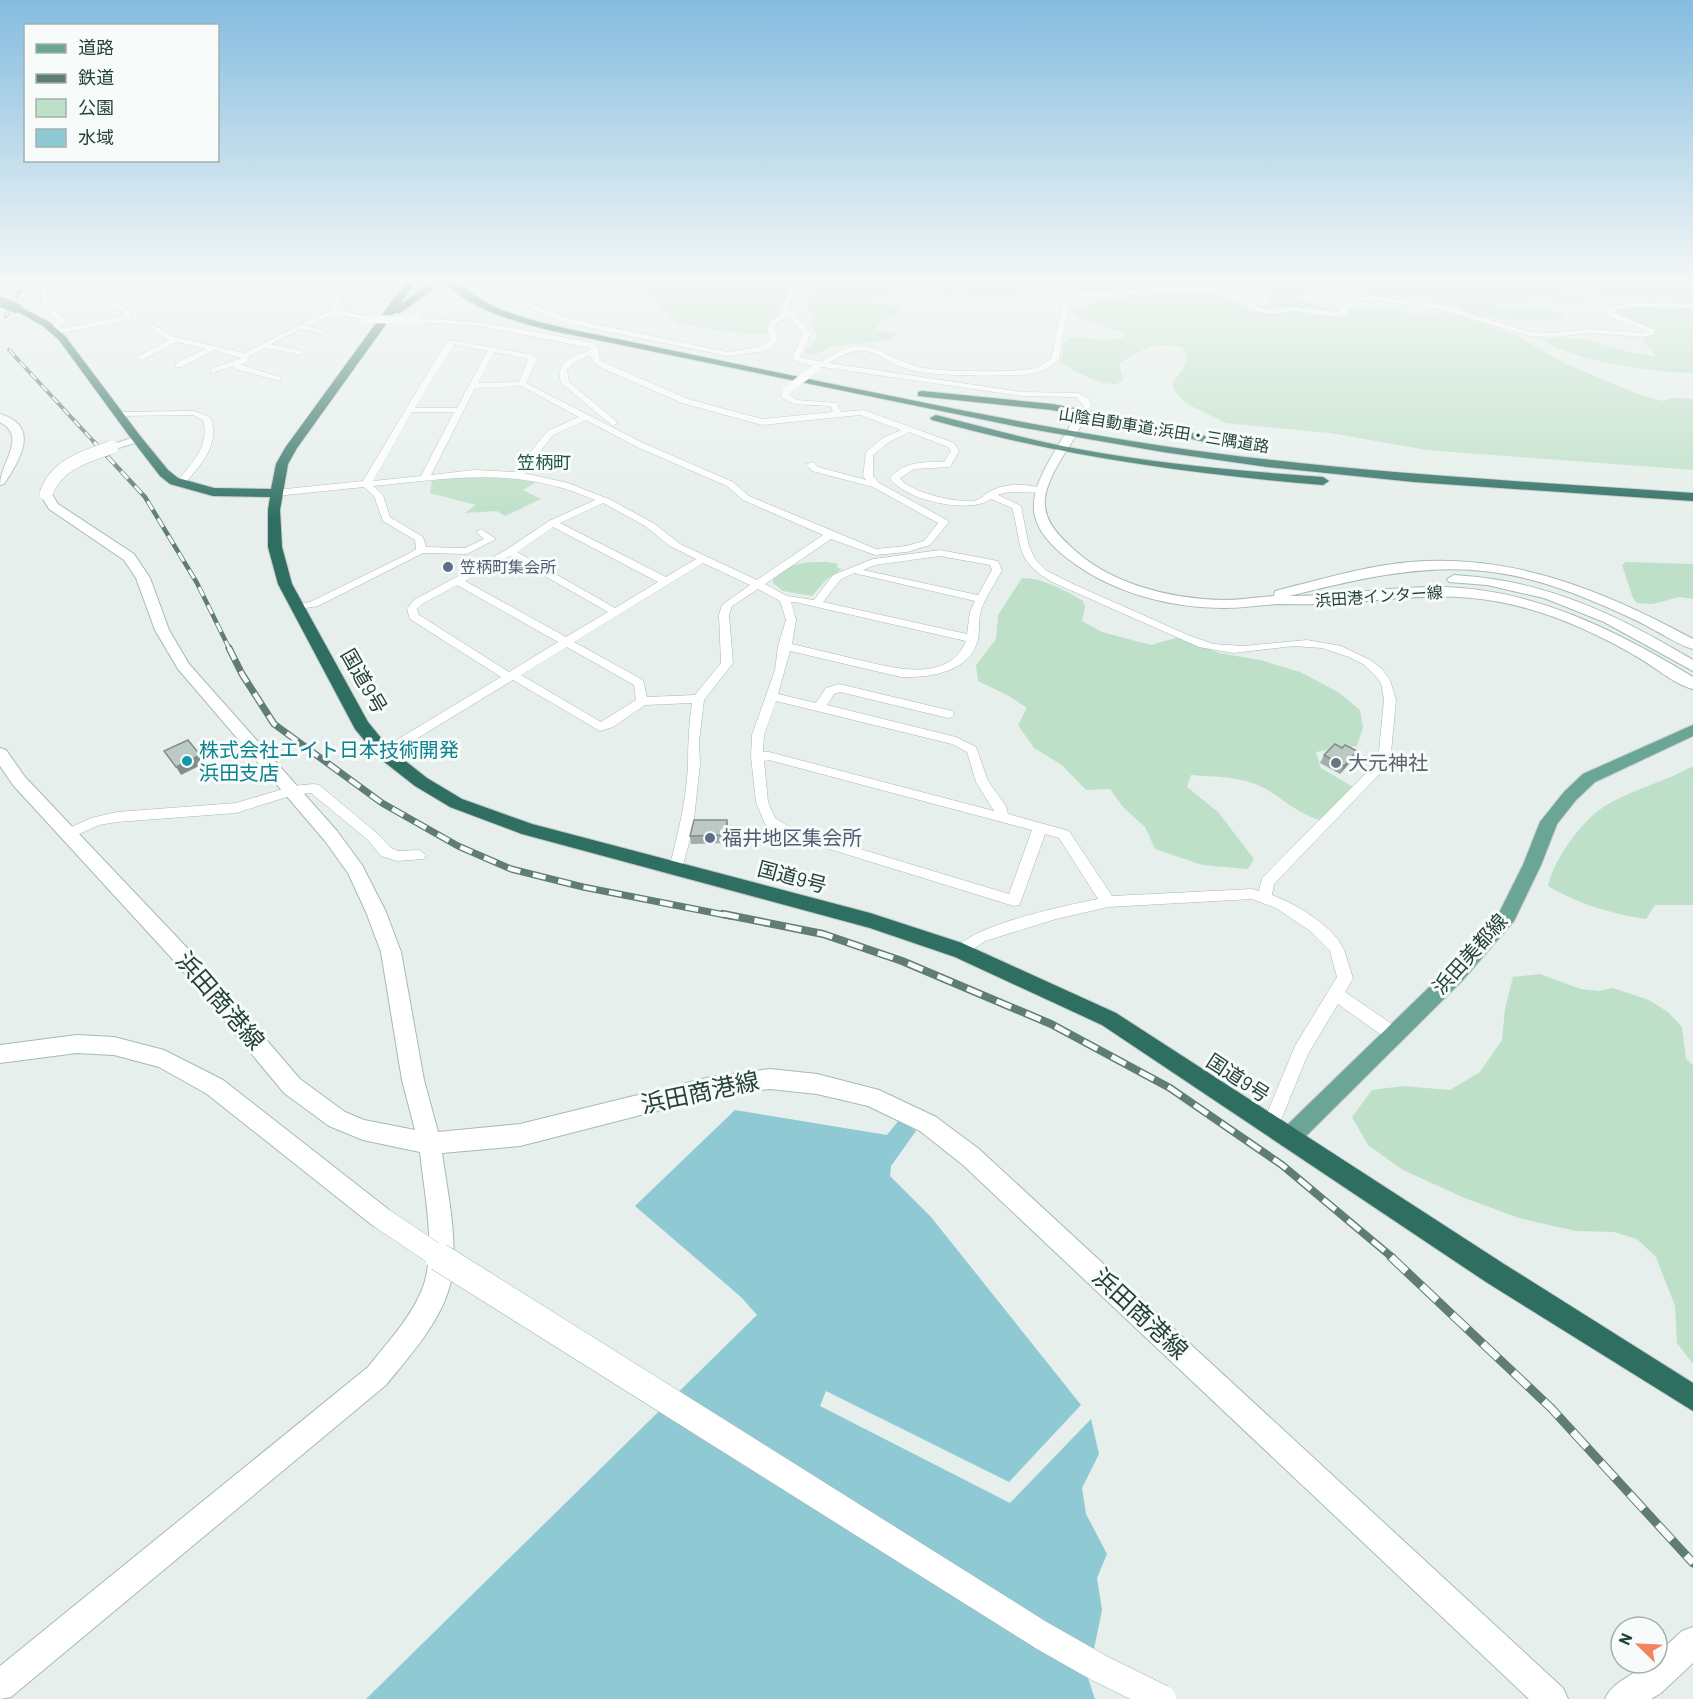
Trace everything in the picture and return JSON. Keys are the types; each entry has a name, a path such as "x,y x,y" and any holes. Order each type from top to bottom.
{"highway":[{"path":"80,361 137,439 164,473 174,481 213,492 276,493"},
{"name":"国道9号","path":"354,361 282,464 276,493 275,547 285,584 361,725 384,753 421,782 456,803 528,829 870,921 962,951 1109,1019 1495,1273 1693,1398"},
{"name":"山陰自動車道;浜田・三隅道路","path":"707,361 1019,424 1163,449 1341,472 1693,498"},
{"path":"709,361 887,390 1018,402 1083,412 1295,458 1511,485"},
{"path":"796,379 1017,441 1061,450 1209,471 1292,479 1693,498"}],"main road":[{"name":"浜田港インター線","path":"1083,412 1040,490 1037,504 1048,532 1076,558 1095,571 1146,591 1197,602 1225,604 1277,600 1347,599 1423,590 1465,592 1511,600 1555,611 1604,632 1693,684"},
{"path":"0,417 11,421 19,431 19,444 0,480"},
{"path":"0,1686 377,1376 411,1334 432,1298 441,1268 440,1234 430,1143 413,1080 391,952 376,912 356,870 293,791 183,666 162,630 143,578 129,557 52,506 46,494 50,482 61,470 111,447 137,439"},
{"name":"浜田港インター線","path":"1225,604 1410,565 1473,566 1532,576 1587,592 1637,614 1693,645"},
{"path":"1277,600 1404,581 1459,579 1490,582 1582,606 1614,620 1693,666"},
{"name":"浜田美都線","path":"1289,1138 1455,975 1507,916 1532,865 1549,822 1570,796 1589,778 1693,730"},
{"name":"浜田商港線","path":"0,754 19,781 184,958 292,1086 317,1107 354,1126 430,1143 520,1136 711,1087 770,1078 844,1089 870,1097 928,1124 988,1173 1552,1699"},
{"path":"0,1054 77,1044 114,1046 164,1059 214,1087 380,1217 468,1277 1041,1635 1099,1668 1162,1699"},
{"path":"1621,1699 1650,1682 1693,1642"}],"street":[{"path":"179,365 186,361"},
{"path":"214,371 241,361"},
{"path":"366,484 439,361"},
{"path":"425,477 485,361"},
{"path":"522,384 531,361"},
{"path":"572,361 565,366 562,373 565,383 615,425 637,433 643,438 640,445"},
{"path":"600,361 607,367 709,409 770,422 867,413 951,445 955,451 947,465 908,467 899,472 895,478 900,486 964,505 981,502 990,495 1014,486 1040,490"},
{"path":"805,361 819,366 1022,394 1078,395 1088,405 1083,412"},
{"path":"826,361 787,390 784,395 788,400 805,404 829,403 834,405 838,414"},
{"path":"898,361 915,369 1001,373 1038,370 1053,361"},
{"path":"238,363 238,367 277,379"},
{"path":"472,386 522,384 640,445 730,484 746,498 875,552 908,549 927,543 944,522 876,485 815,469 810,464"},
{"path":"409,410 459,410"},
{"path":"118,414 194,412 207,419 210,431 208,442 192,470 183,480"},
{"path":"519,474 550,433 586,417"},
{"path":"876,485 868,476 869,454 886,440 907,430"},
{"path":"276,493 486,472 519,474 558,482 602,500 645,522 669,542 785,599 973,639"},
{"path":"366,484 378,495 386,519 420,539 421,550"},
{"path":"990,495 1016,506 1024,549 1035,566 1062,582 1190,640 1213,647 1243,650 1297,643 1327,645 1361,659 1384,678 1390,695 1386,736 1388,746 1384,764 1268,882 1265,897"},
{"path":"602,500 552,523 510,552 418,602 412,609 414,617 596,726 609,724 642,701 698,699"},
{"path":"552,523 667,582"},
{"path":"297,608 314,604 421,550 467,551 490,540 480,532"},
{"path":"676,868 686,828 694,764 693,741 698,699 727,663 724,615 728,605 830,535"},
{"path":"510,552 616,613"},
{"path":"784,646 901,673 920,673 942,669 959,660 970,647 975,614 997,570 993,563 939,553 873,562 837,577 816,604"},
{"path":"384,753 703,559"},
{"path":"854,569 859,572 982,598"},
{"path":"458,581 639,683 642,701"},
{"path":"785,599 790,620 781,670 758,735 757,757 762,802 770,821 786,831 1014,901 1040,828"},
{"path":"819,708 830,691 839,688 948,714"},
{"path":"772,696 956,741 968,746 972,750 982,782 1001,809 1001,817"},
{"path":"757,757 769,756 1064,834 1108,902"},
{"path":"68,834 96,821 117,817 237,808 293,791 314,788 374,837 386,852 397,856 419,855"},
{"path":"962,951 980,937 1056,913 1108,902 1252,894 1265,897 1292,910 1315,927 1336,948 1345,978 1301,1051 1270,1126"},
{"path":"1336,994 1393,1034"}],"green space":[{"path":"1122,361 1119,363 1123,380 1117,384 1110,384 1095,380 1060,362"},
{"path":"1186,361 1561,361 1638,394 1662,401 1673,398 1693,399 1693,470 1427,450 1330,433 1226,423 1187,404 1175,392 1172,382"},
{"path":"1603,361 1693,361 1693,373 1659,371"},
{"path":"486,475 540,480 523,490 541,499 505,516 497,511 465,513 476,505 430,493 432,480"},
{"path":"827,562 838,564 837,568 842,569 826,580 812,596 783,591 773,583 773,579 779,573 791,566"},
{"path":"1626,562 1693,564 1693,599 1680,597 1652,604 1637,603 1633,598 1622,565"},
{"path":"1022,578 1046,582 1083,601 1085,607 1082,621 1102,632 1151,645 1179,637 1219,653 1260,660 1300,672 1338,692 1360,710 1363,727 1357,746 1316,752 1321,768 1353,787 1320,820 1304,814 1271,792 1247,781 1191,775 1187,787 1218,812 1254,859 1248,869 1202,865 1155,849 1145,827 1123,807 1110,789 1086,790 1062,765 1034,748 1018,725 1027,708 1009,696 978,681 976,665 996,639 998,615"},
{"path":"1693,766 1693,905 1655,905 1646,919 1595,907 1548,886 1563,852 1598,810"},
{"path":"1540,974 1581,989 1599,991 1613,988 1649,1000 1668,1012 1682,1027 1686,1059 1693,1065 1693,1364 1677,1343 1675,1306 1656,1257 1637,1239 1614,1232 1576,1231 1519,1218 1467,1199 1403,1170 1368,1145 1352,1117 1372,1090 1403,1086 1450,1090 1480,1072 1502,1040 1505,1009 1513,977"}],"water":[{"path":"735,1110 887,1135 899,1120 916,1131 891,1166 890,1176 931,1217 1081,1405 1009,1482 826,1391 820,1406 1010,1503 1091,1419 1099,1454 1082,1488 1086,1514 1107,1554 1097,1578 1102,1610 1088,1678 1095,1699 366,1699 757,1315 741,1297 635,1206"}],"building":[{"path":"188,740 200,755 176,767 164,751"},
{"path":"1335,744 1342,748 1345,745 1357,751 1344,766 1324,755"},
{"path":"694,820 727,820 726,835 690,836"}],"railway":[{"path":"19,361 95,443"},
{"path":"94,442 145,497 197,583 230,650"},
{"path":"230,650 242,674 274,724 382,803 458,846 511,869 583,887 730,916"},
{"path":"723,914 823,934 902,961 1051,1024 1170,1088 1282,1165 1393,1258"},
{"path":"1391,1257 1551,1408 1693,1563"}],"place":[{"name":"笠柄町集会所","path":"448,567"},
{"name":"株式会社エイト日本技術開発 浜田支店","path":"187,761"},
{"name":"大元神社","path":"1336,763"},
{"name":"福井地区集会所","path":"710,838"}],"district":[{"name":"笠柄町","path":"544,463"}]}
